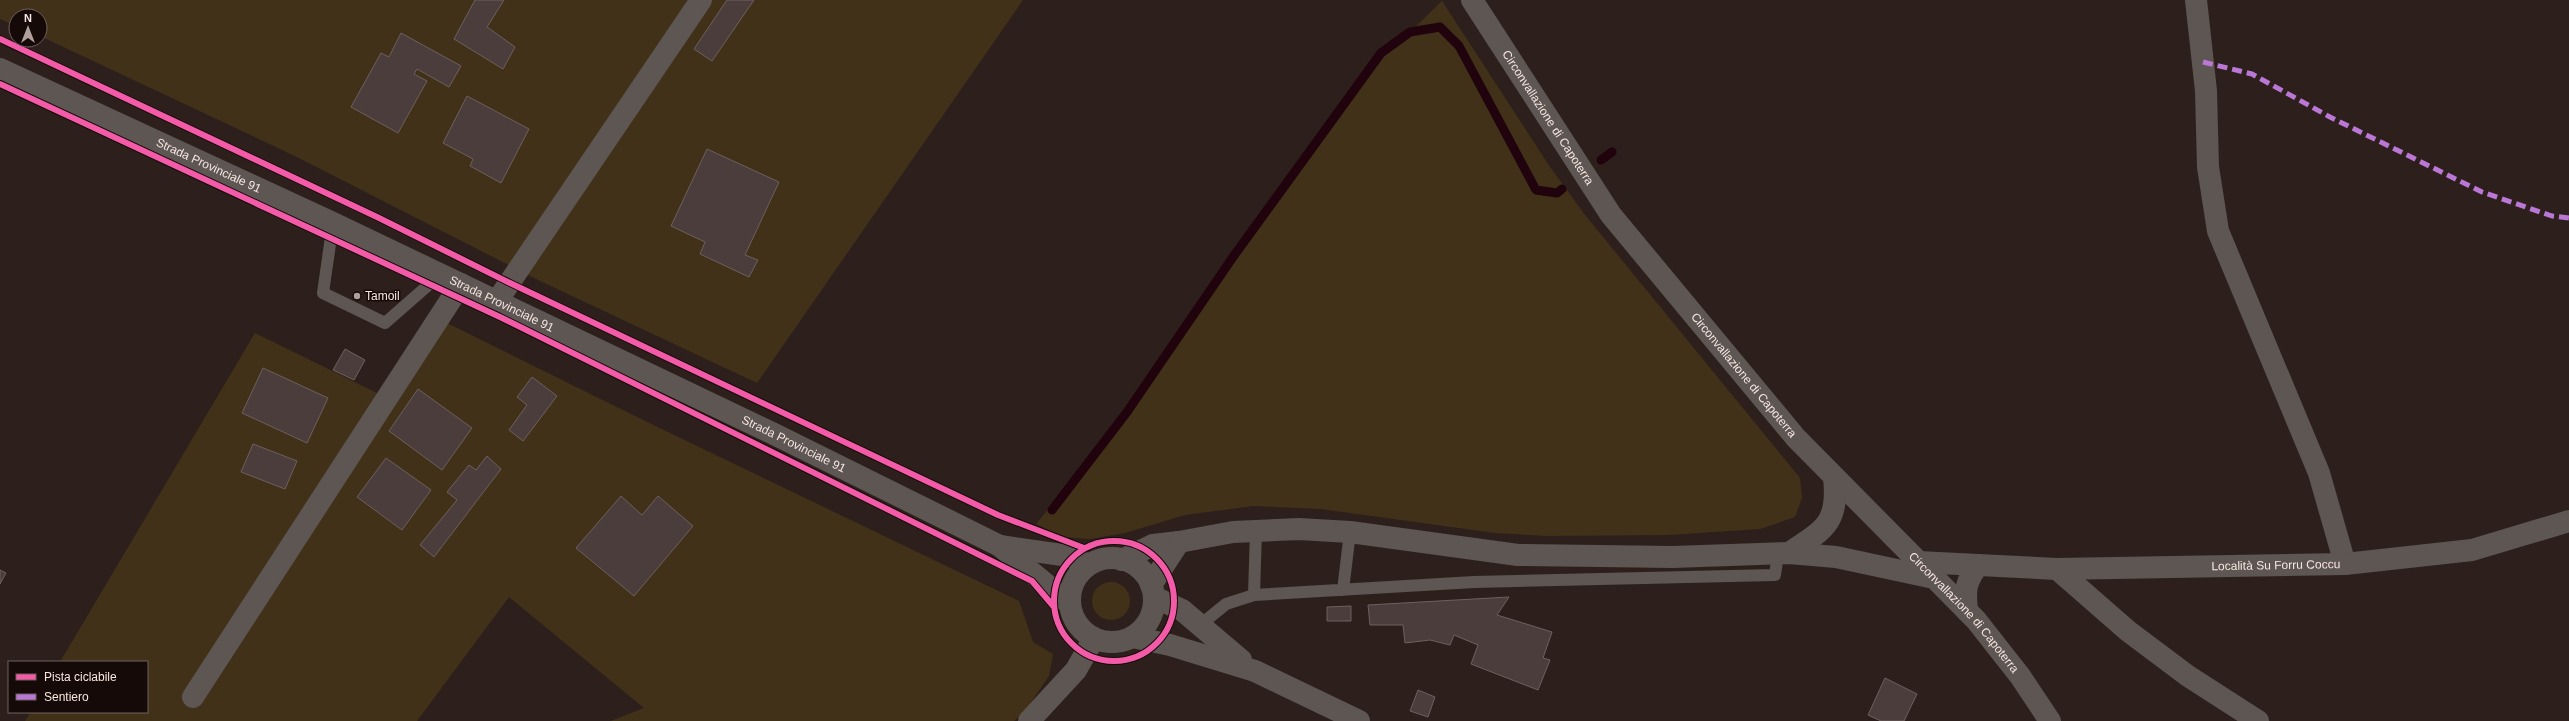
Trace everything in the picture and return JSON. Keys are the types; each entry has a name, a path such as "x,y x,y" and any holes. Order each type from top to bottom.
{"street":[{"path":"497,302 701,0"},
{"name":"Circonvallazione di Capoterra","path":"1472,0 1611,215 1796,438 1967,611 2020,676 2050,721"},
{"path":"2196,0 2206,91 2208,167 2218,231 2319,473 2345,564"},
{"name":"Strada Provinciale 91","path":"0,69 462,284 774,434 1000,546"},
{"path":"193,697 462,284"},
{"path":"1783,554 1831,520 1836,501 1834,477"},
{"name":"Località Su Forru Coccu","path":"1918,562 2057,569 2345,564 2472,550 2569,521"},
{"path":"1122,560 1153,545 1256,530 1299,529 1350,532 1518,555 1673,557 1783,554 1836,557 1934,578"},
{"path":"1179,542 1153,591 1151,618 1143,629 1133,638 1120,642 1107,642 1094,638 1078,624 1070,604 1071,589 1078,576 1088,565 1102,559 1122,560 1140,568 1153,591 1182,610 1199,626 1255,671"},
{"path":"1000,546 1068,556 1088,565"},
{"path":"1000,546 1070,604"},
{"path":"1967,611 1965,591 1968,579 1978,565"},
{"path":"2057,569 2128,631 2188,676 2228,699 2258,721"},
{"path":"1029,721 1076,670 1094,638"},
{"path":"1133,638 1170,644 1255,671 1359,721"}],"lane":[{"path":"333,223 323,293 385,323 441,274"},
{"path":"1254,595 1256,530"},
{"path":"1343,590 1350,532"},
{"path":"1199,626 1226,604 1254,595 1474,582 1775,574 1783,554"}],"shaded area":[{"path":"0,0 1023,0 757,383 536,279 293,155 48,40 48,8 8,8 8,22 0,19"},
{"path":"1442,1 1550,167 1585,215 1800,478 1802,498 1795,517 1760,529 1668,535 1548,536 1495,533 1321,509 1253,506 1185,515 1125,533 1090,539 1063,537 1036,524 1127,412 1233,257 1381,53 1410,32"},
{"path":"433,316 641,419 1019,601 1033,642 1053,654 1049,676 1025,711 1014,721 611,721 644,708 509,597 417,721 25,721 30,713 148,713 148,661 61,661 255,333 379,394"},
{"path":"1111,582 1121,585 1127,591 1130,601 1127,611 1121,617 1111,620 1101,617 1095,611 1092,601 1095,591 1101,585"}],"building":[{"path":"475,0 504,0 487,27 515,47 503,69 454,39"},
{"path":"727,0 754,0 712,61 694,49"},
{"path":"401,33 461,66 449,87 417,69 414,74 427,81 398,133 351,107 381,53 389,57"},
{"path":"467,96 529,129 501,183 470,166 473,159 443,143"},
{"path":"707,149 779,182 745,255 758,260 749,277 700,254 705,242 671,226"},
{"path":"345,349 365,360 354,380 333,370"},
{"path":"263,368 328,398 307,443 242,413"},
{"path":"532,377 557,396 523,441 509,430 527,405 517,397"},
{"path":"418,389 472,428 442,470 389,431"},
{"path":"253,444 297,461 285,489 241,472"},
{"path":"487,456 501,469 434,557 420,545 457,500 447,492 469,465 476,470"},
{"path":"386,458 431,490 402,530 357,497"},
{"path":"621,496 642,515 658,496 693,526 634,596 576,548"},
{"path":"0,570 6,573 0,584"},
{"path":"1509,597 1497,615 1552,632 1543,658 1550,660 1538,690 1471,664 1478,645 1454,635 1450,645 1430,640 1405,643 1403,625 1370,625 1368,605"},
{"path":"1351,606 1351,621 1327,621 1327,607"},
{"path":"1885,678 1917,694 1904,721 1881,721 1868,715"},
{"path":"1418,690 1435,697 1428,717 1410,711"}],"waterway":[{"path":"1052,510 1127,412 1233,257 1381,53 1410,32 1440,27 1459,46 1536,190 1557,193 1562,189"},
{"path":"1601,160 1612,152"}],"marked path":[{"path":"2203,62 2252,74 2330,117 2482,192 2552,216 2569,218"}],"cycle path":[{"path":"0,39 377,217 510,283 998,515 1084,548"},
{"path":"0,84 500,317 1032,581 1054,607"},
{"path":"1114,541 1137,545 1157,558 1170,578 1174,601 1170,624 1157,644 1137,657 1114,661 1091,657 1071,644 1058,624 1054,601 1058,578 1071,558 1091,545 1114,541"}],"place":[{"name":"Tamoil","path":"357,296"}]}
